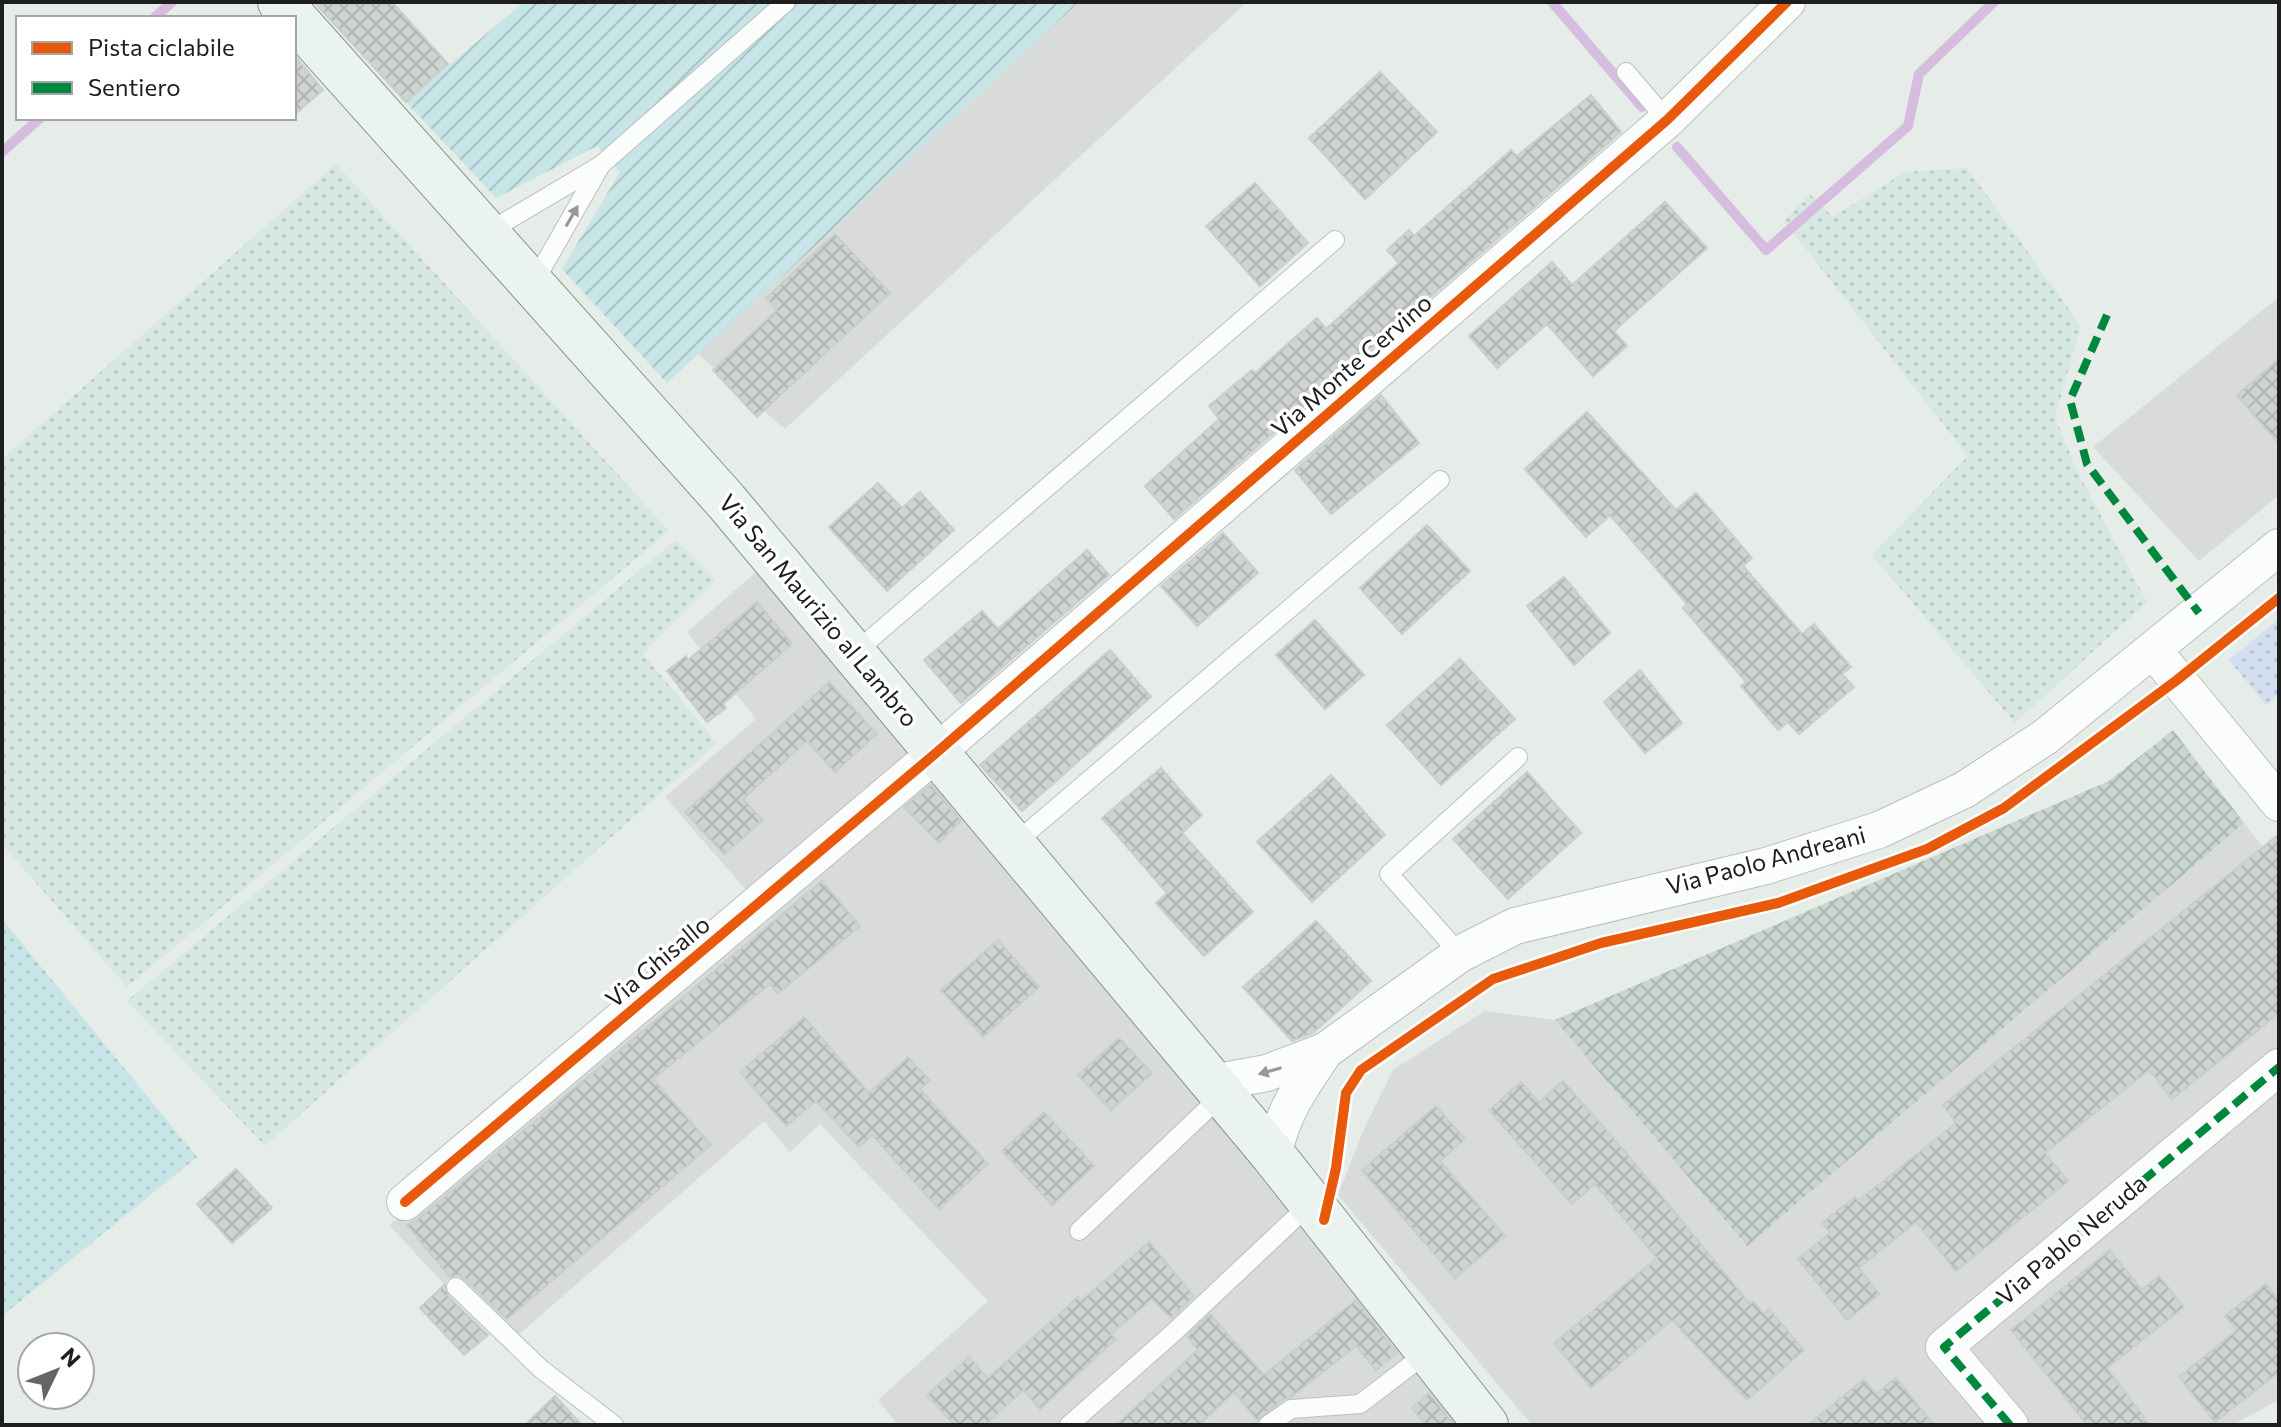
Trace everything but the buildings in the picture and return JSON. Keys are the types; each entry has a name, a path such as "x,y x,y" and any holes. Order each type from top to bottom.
{"main road":[{"name":"Via San Maurizio al Lambro","path":"296,20 666,432 1273,1155 1486,1425"}],"street":[{"name":"Via Monte Cervino","path":"936,753 1667,120 1787,2"},
{"name":"Via Paolo Andreani","path":"1217,1089 1325,1051 1460,954 1515,926 1766,866 1879,830 1975,782 2045,737 2279,547"},
{"path":"2153,650 2279,803"},
{"name":"Via Ghisallo","path":"405,1202 936,753"},
{"name":"Via Paolo Andreani","path":"1273,1155 1280,1124 1291,1101 1325,1051"},
{"name":"Via Pablo Neruda","path":"2010,1425 1944,1347 2279,1067"}],"lane":[{"path":"488,232 601,165 786,2"},
{"path":"1626,72 1667,120"},
{"path":"533,284 601,165"},
{"path":"853,654 1335,240"},
{"path":"1013,845 1440,480"},
{"path":"1460,954 1389,874 1518,757"},
{"path":"1079,1231 1217,1089"},
{"path":"1069,1425 1172,1334 1311,1203"},
{"path":"456,1287 541,1369 614,1425"},
{"path":"1268,1425 1291,1409 1360,1404 1428,1352"}],"shaded area":[{"path":"524,2 1079,2 667,383 562,269 620,172 597,146 496,198 406,102"},
{"path":"1079,2 1247,2 785,429 698,354"},
{"path":"336,164 669,531 127,987 2,844 2,459"},
{"path":"1967,168 2081,326 2055,417 2076,469 2147,602 2015,723 1872,555 1968,456 1784,221 1810,194 1833,217 1905,172"},
{"path":"2279,297 2279,495 2199,561 2093,447"},
{"path":"676,540 715,580 643,654 717,743 265,1146 127,1001"},
{"path":"763,566 1226,1127 1460,1425 898,1425 878,1400 988,1301 820,1124 790,1152 764,1121 517,1336 456,1273 444,1284 389,1225 765,912 665,797 756,719 687,632"},
{"path":"2279,619 2279,694 2266,705 2229,660"},
{"path":"2173,730 2244,823 1747,1246 1555,1020 2109,781"},
{"path":"2244,823 2279,867 2279,1400 2232,1425 1532,1425 1338,1195 1363,1131 1393,1070 1485,1011 1555,1020 1747,1246"},
{"path":"2,919 197,1157 2,1316"}],"waterway":[{"path":"156,16 172,2"},
{"path":"1552,2 1642,107"},
{"path":"1677,147 1766,250 1908,126 1919,74 1994,2"},
{"path":"2,152 38,120"}],"marked path":[{"path":"2107,315 2070,400 2087,464 2199,613"},
{"path":"2010,1425 1944,1347 2279,1067"}],"cycle path":[{"path":"405,1202 936,753 1667,120 1787,2"},
{"path":"1324,1220 1336,1168 1346,1093 1361,1070 1493,979 1601,943 1778,903 1927,849 2004,808 2177,680 2279,598"}]}
